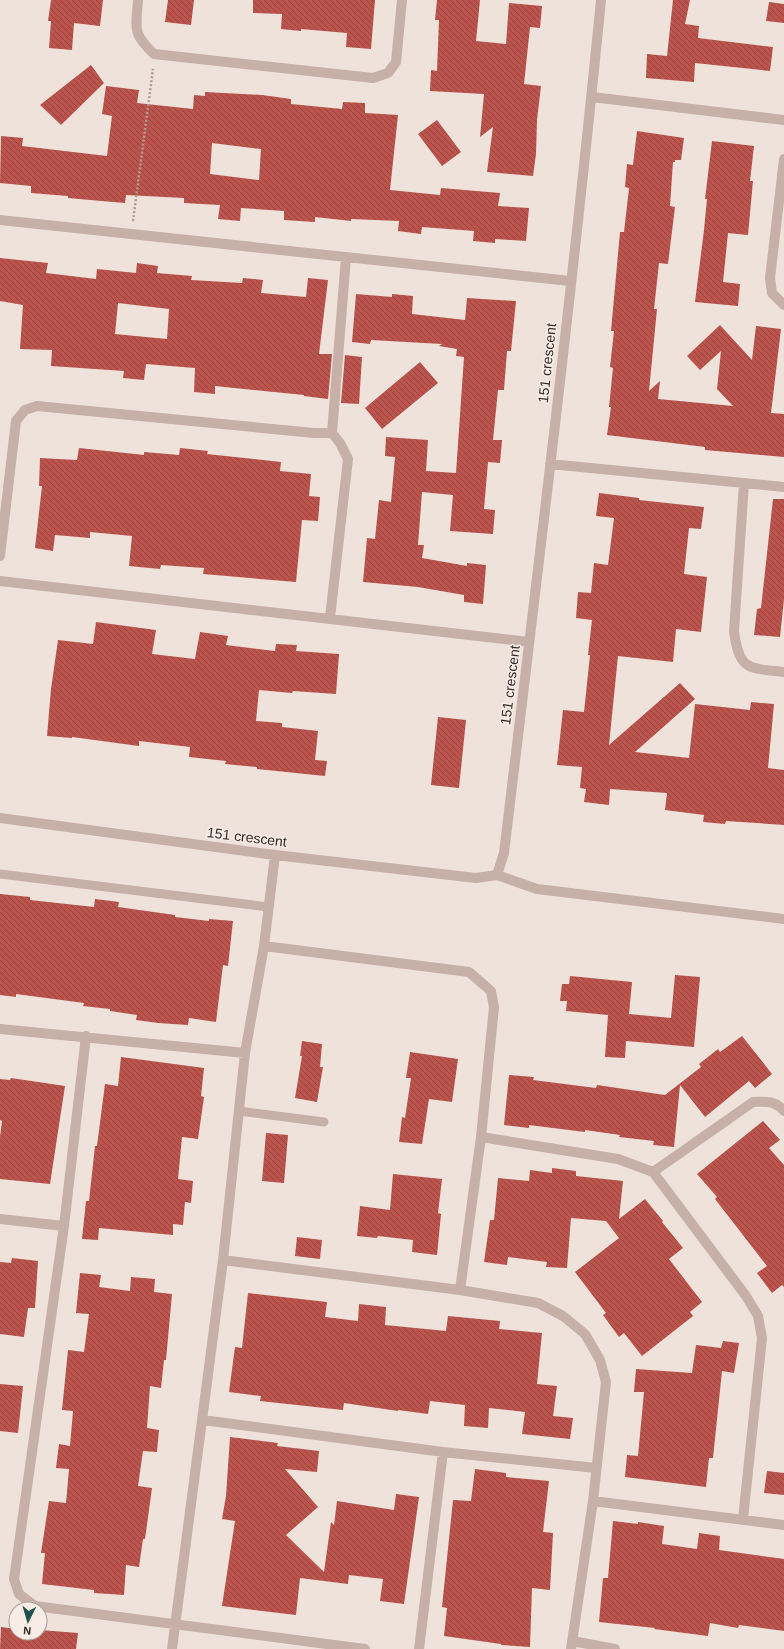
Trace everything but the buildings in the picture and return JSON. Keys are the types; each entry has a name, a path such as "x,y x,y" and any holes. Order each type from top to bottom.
{"street":[{"path":"138,0 136,31 144,45 154,54 373,78 388,73 396,62 402,0"},
{"name":"151 crescent","path":"0,818 275,855 476,878 497,875 504,853 592,97 601,0"},
{"path":"592,97 784,120"},
{"path":"784,159 770,278 772,293 784,305"},
{"path":"0,220 570,281"},
{"path":"330,618 348,459 340,443 332,433 346,257"},
{"path":"0,556 16,421 25,410 37,406 314,433 332,433"},
{"path":"550,464 784,487"},
{"path":"744,483 734,631 736,646 740,657 751,668 784,672"},
{"path":"0,581 529,642"},
{"path":"172,1649 223,1260 245,1052 264,946 275,855"},
{"path":"497,875 537,889 784,919"},
{"path":"264,946 469,972 491,991 494,1007 480,1137 460,1290"},
{"path":"0,1029 245,1052"},
{"path":"86,1036 64,1226 14,1579 19,1594 35,1606 365,1649"},
{"path":"653,1172 753,1102 769,1101 780,1106 784,1111"},
{"path":"480,1137 618,1159 653,1172 746,1296 758,1316 762,1338 743,1519"},
{"path":"0,1219 64,1226"},
{"path":"223,1260 460,1290 538,1303 563,1316 585,1334 600,1360 606,1382 593,1501 572,1645 615,1649"},
{"path":"203,1420 443,1452 596,1468"},
{"path":"419,1649 443,1452"},
{"path":"593,1501 784,1525"}],"lane":[{"path":"0,874 268,907"},
{"path":"239,1111 324,1122"}],"path":[{"path":"131,234 154,54"}]}
